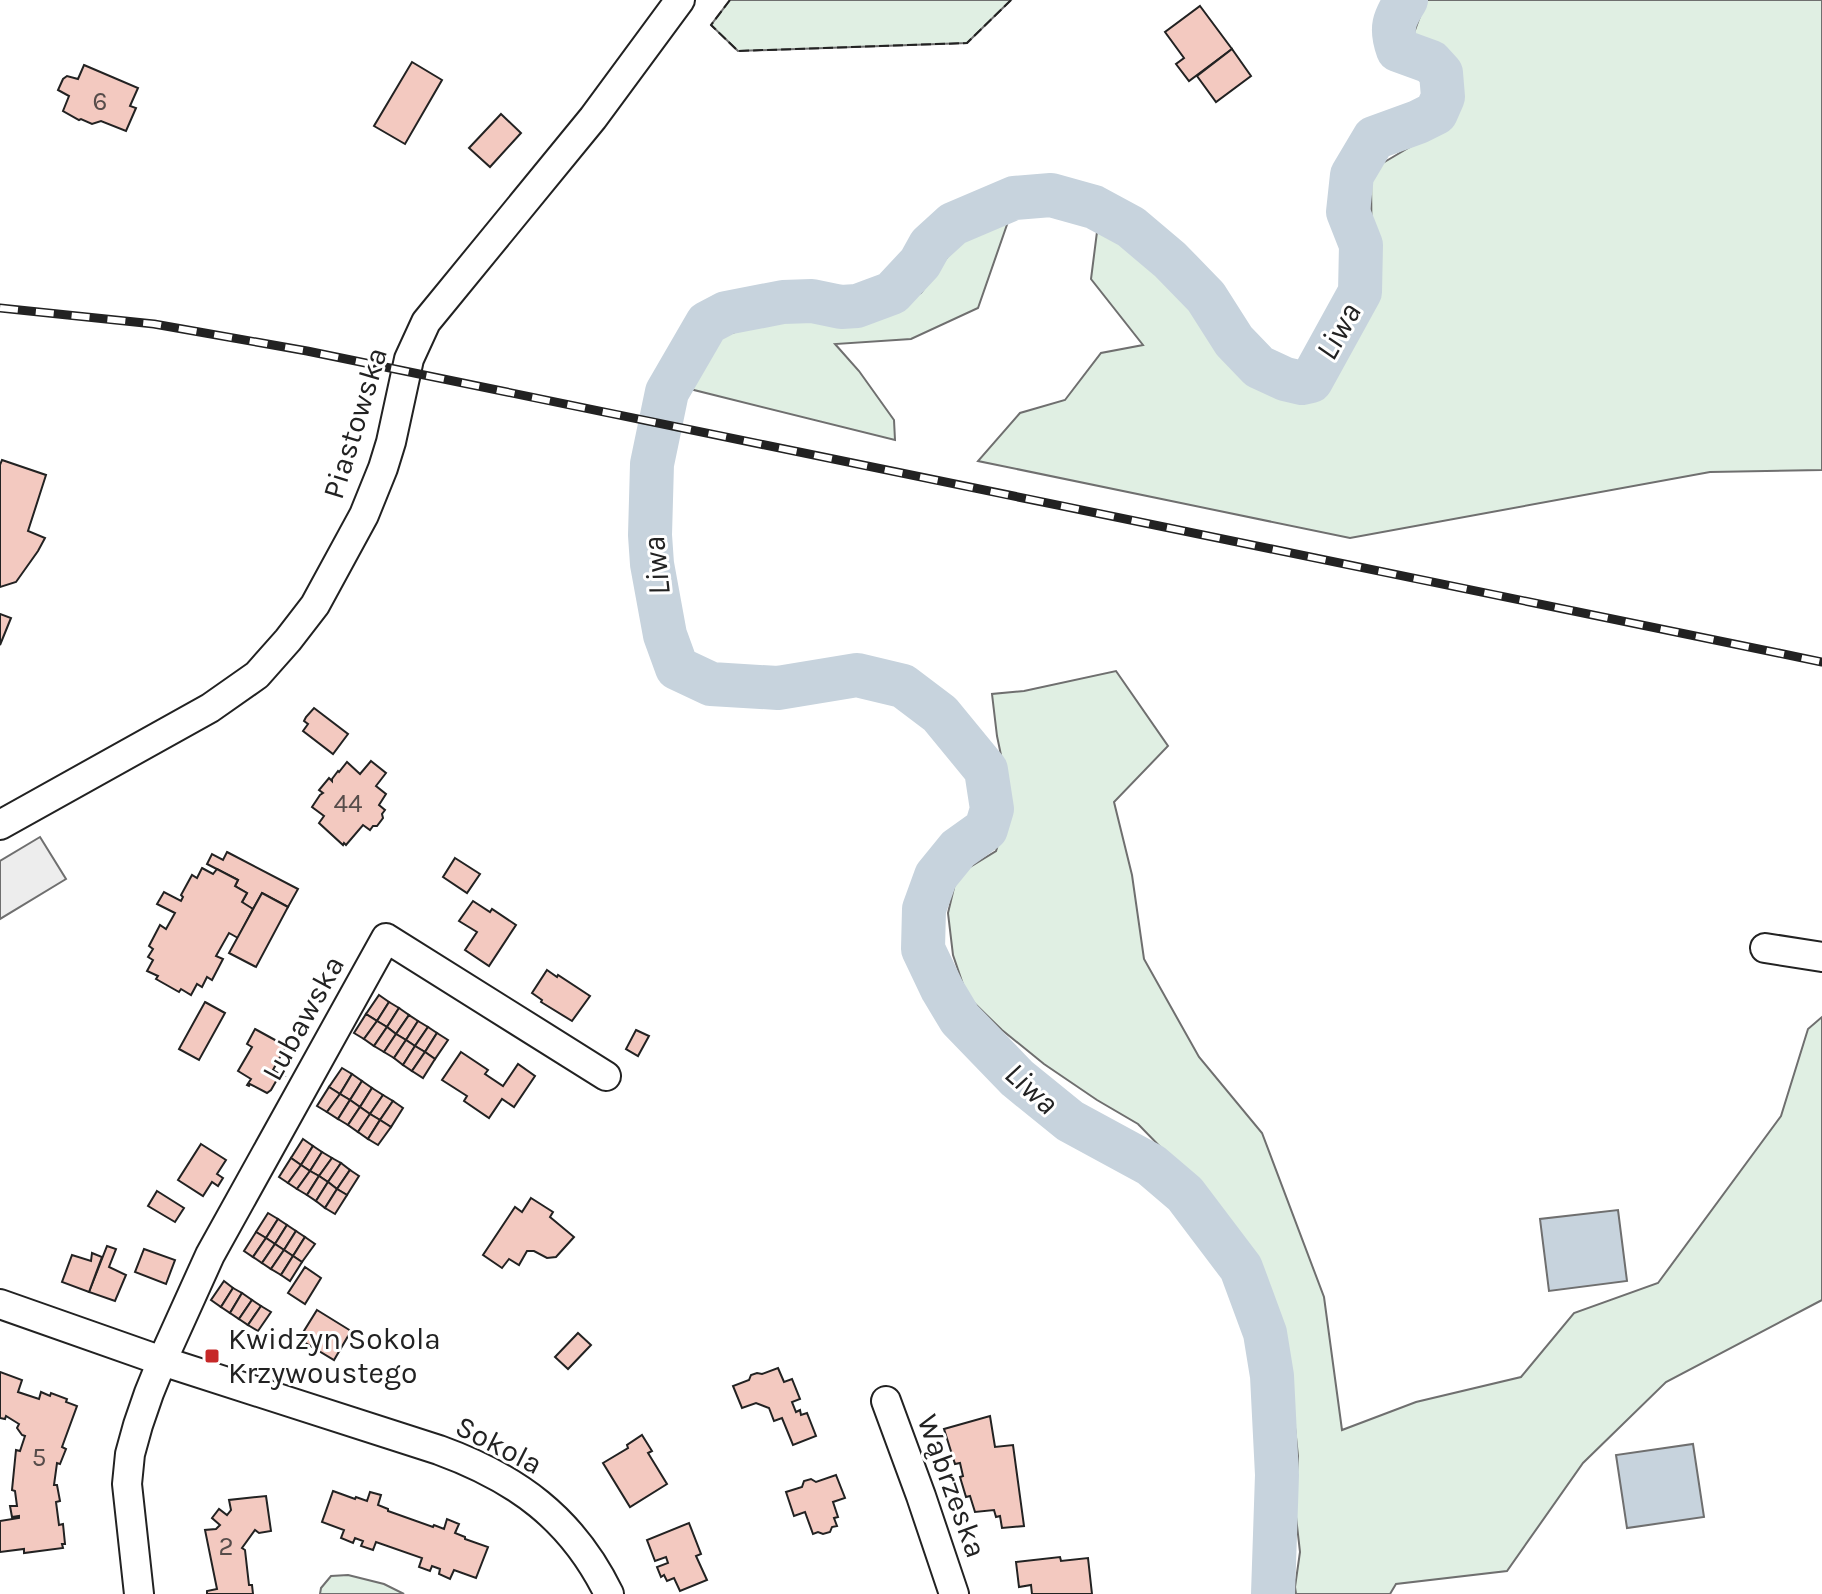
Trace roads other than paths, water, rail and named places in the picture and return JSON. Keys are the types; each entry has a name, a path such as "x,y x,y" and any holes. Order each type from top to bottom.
{"street":[{"name":"Piastowska","path":"0,825 210,708 257,675 288,640 315,605 375,491 391,442 409,359 426,322 593,118 680,0"},
{"name":"Lubawska","path":"162,1361 210,1255 386,938 606,1076"},
{"path":"1765,948 1822,957"},
{"name":"Sokola","path":"0,1304 162,1361 439,1450 484,1468 529,1495 568,1531 586,1554 609,1594"},
{"path":"139,1594 127,1484 130,1454 138,1425 162,1361"},
{"name":"Wąbrzeska","path":"886,1401 954,1594"}],"waterway":[{"name":"Liwa","path":"1273,1594 1277,1475 1272,1376 1265,1333 1241,1268 1185,1194 1151,1165 1070,1121 1017,1078 960,1019 923,949 924,909 936,876 958,849 986,829 992,809 986,770 940,714 903,686 857,675 778,688 711,684 677,668 665,635 652,564 652,464 667,392 707,323 726,313 783,302 812,301 841,307 857,306 892,293 920,263 930,245 953,224 1014,198 1051,195 1094,207 1131,227 1170,260 1206,297 1234,341 1259,367 1285,379 1302,383 1311,381 1360,292 1361,245 1348,212 1352,175 1374,138 1436,113 1443,97 1441,73 1431,62 1398,50 1394,24 1406,0"}],"railway":[{"path":"0,308 154,324 307,351 1822,662"}],"place":[{"name":"Kwidzyn Sokola Krzywoustego","path":"212,1356"}]}
